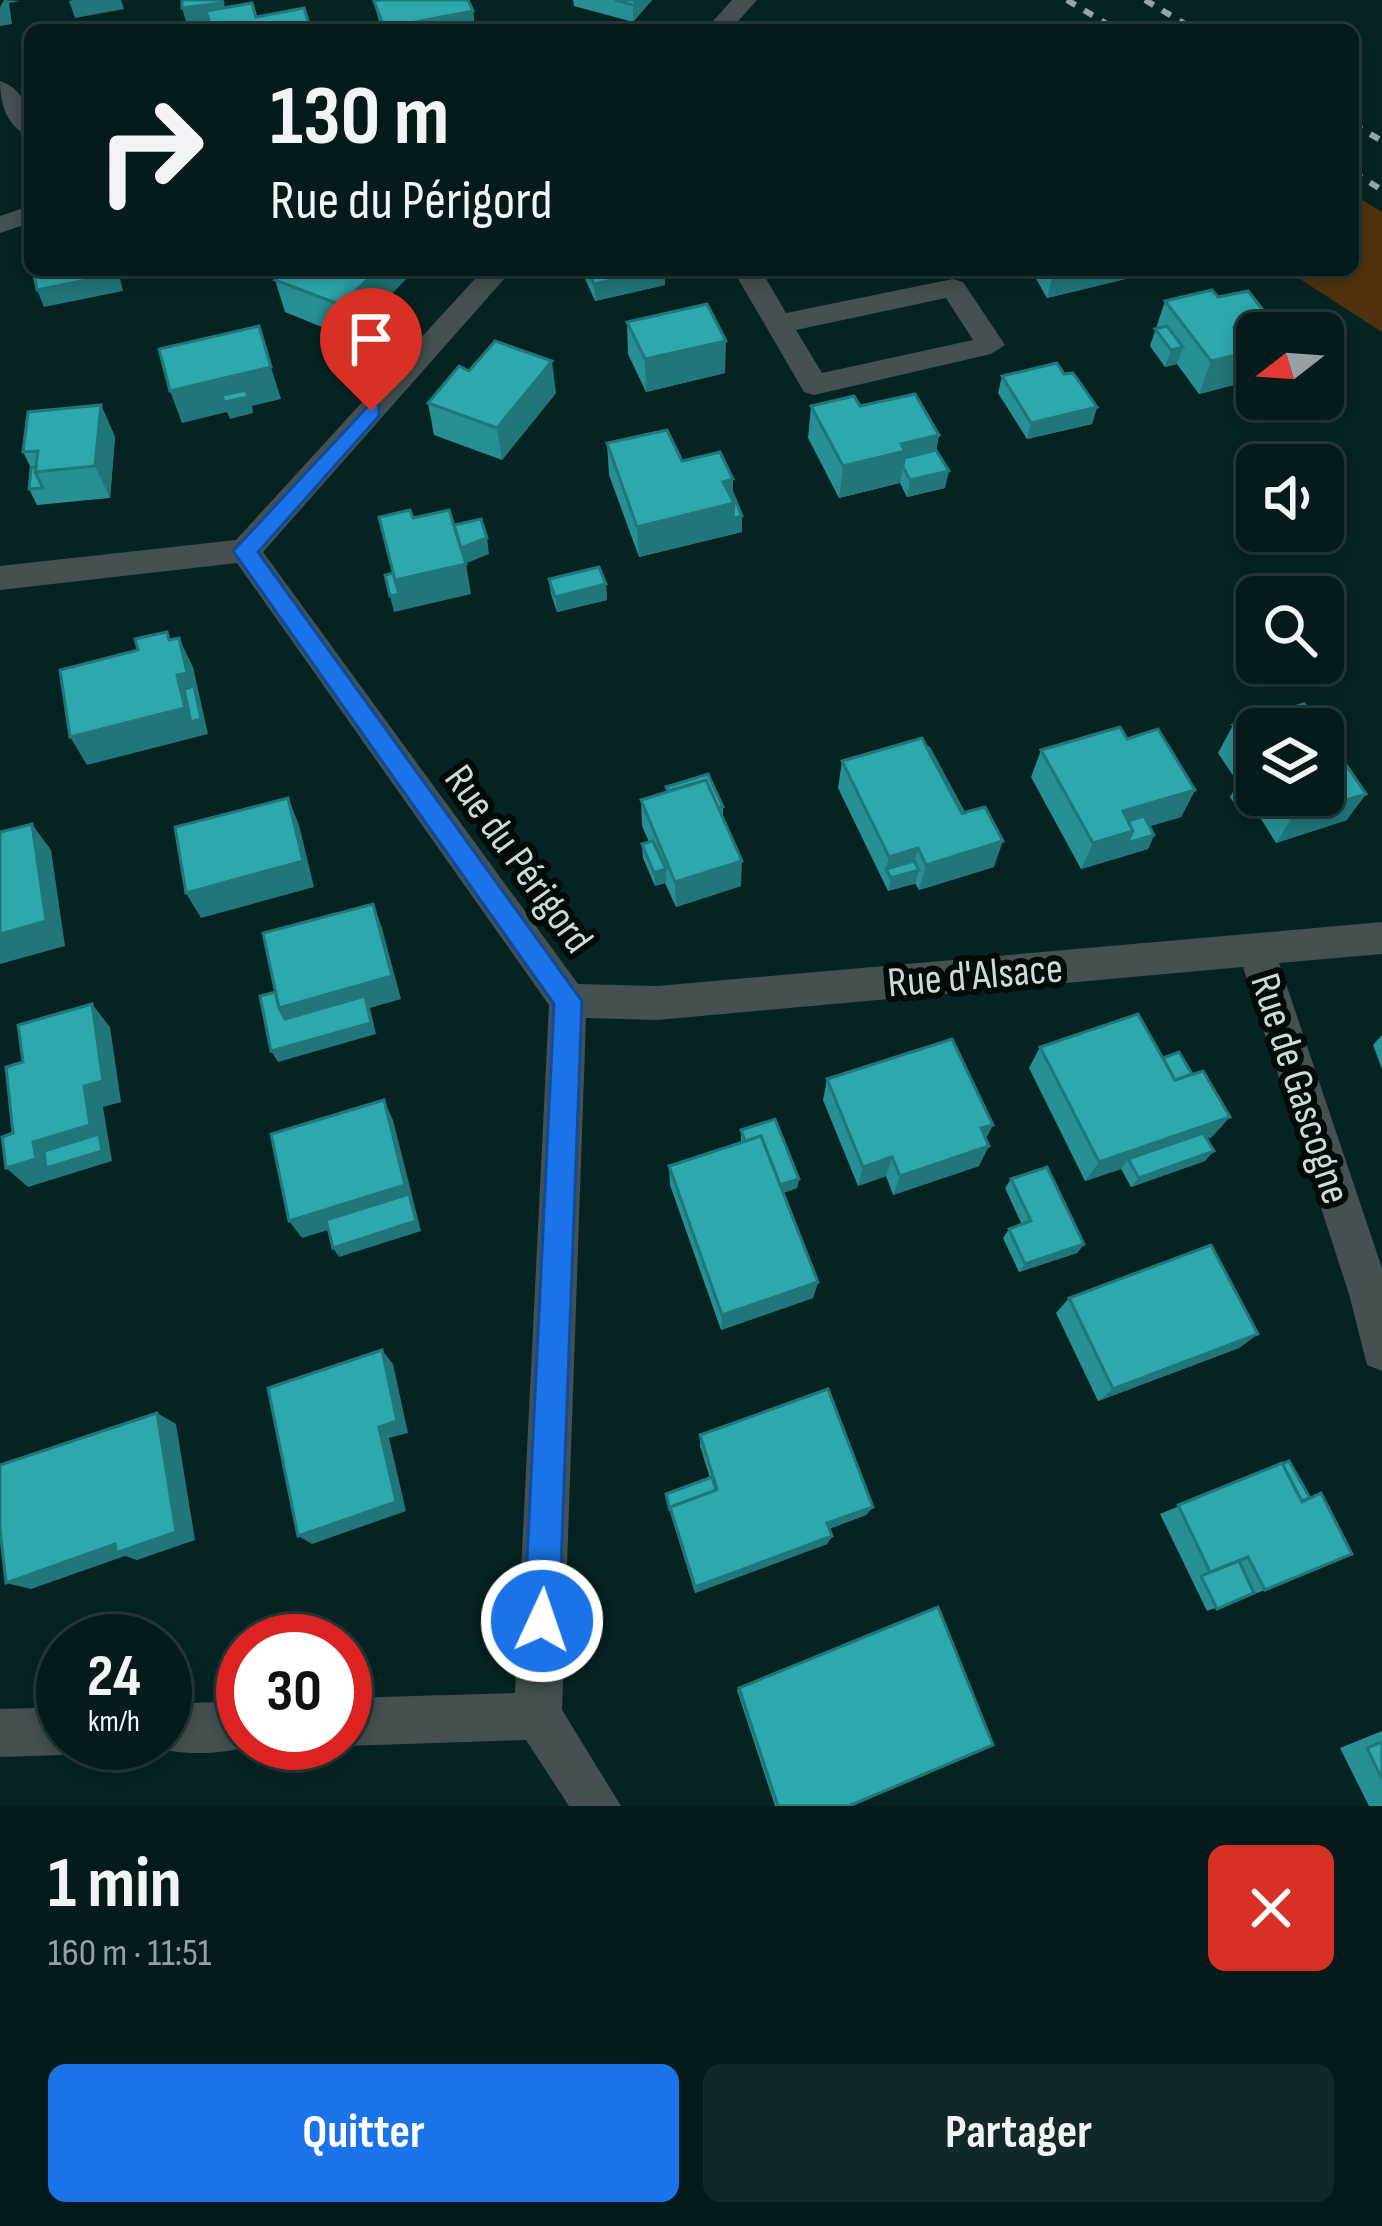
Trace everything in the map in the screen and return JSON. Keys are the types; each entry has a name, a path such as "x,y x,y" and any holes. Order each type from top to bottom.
{"street":[{"path":"723,24 745,0"},
{"path":"0,88 24,120"},
{"path":"0,578 245,551 493,276"},
{"path":"751,276 814,385 991,345 953,288 779,323"},
{"name":"Rue du Périgord","path":"245,551 568,1001 538,1716"},
{"name":"Rue d'Alsace","path":"568,1001 657,1003 1382,938"},
{"name":"Rue de Gascogne","path":"1256,949 1376,1299 1382,1349"},
{"path":"372,1721 538,1716 597,1806"},
{"path":"0,1733 36,1732"}],"shaded area":[{"path":"1359,198 1382,212 1382,332 1295,276 1359,276"}],"building":[{"path":"182,0 221,0 221,3 182,8"},
{"path":"468,0 473,11 383,24 374,1"},
{"path":"252,3 256,17 304,8 309,24 210,24 206,11"},
{"path":"34,276 106,276 37,290"},
{"path":"279,276 371,276 341,305 275,280"},
{"path":"591,276 629,276 594,284"},
{"path":"1212,290 1218,297 1248,291 1264,312 1236,312 1236,355 1211,361 1165,301"},
{"path":"707,304 726,341 645,359 627,322"},
{"path":"259,326 271,367 170,391 159,349"},
{"path":"1167,326 1183,347 1171,350 1155,329"},
{"path":"495,341 552,361 497,428 428,403 459,366 469,371"},
{"path":"1057,363 1064,374 1073,373 1097,407 1031,423 1002,376"},
{"path":"246,390 248,397 224,402 222,395"},
{"path":"915,394 939,435 901,444 905,451 843,466 811,406 854,396 860,406"},
{"path":"101,405 95,466 35,472 38,451 23,452 28,412"},
{"path":"667,430 682,461 720,452 733,479 723,482 734,503 637,527 607,443"},
{"path":"936,450 949,471 910,480 904,458"},
{"path":"36,467 43,488 29,489 31,468"},
{"path":"730,495 742,516 733,518"},
{"path":"410,510 413,518 449,510 466,564 395,580 379,517"},
{"path":"481,519 487,538 461,548 454,525"},
{"path":"599,567 606,584 555,597 549,579"},
{"path":"393,573 399,594 390,596 385,575"},
{"path":"167,632 169,640 179,638 187,673 177,675 185,708 70,737 60,670 138,650 135,639"},
{"path":"194,686 201,719 191,722 184,689"},
{"path":"1120,727 1127,739 1158,729 1195,790 1123,811 1133,831 1093,843 1041,750"},
{"path":"922,738 962,813 985,807 1003,841 926,865 918,848 889,857 842,761"},
{"path":"929,748 964,813 962,813"},
{"path":"1344,762 1366,794 1344,801"},
{"path":"708,774 723,807 718,808 706,780 668,791 666,787"},
{"path":"706,780 742,861 675,882 641,800"},
{"path":"288,798 303,861 186,893 175,827"},
{"path":"1144,816 1154,835 1127,843 1133,831 1128,821"},
{"path":"32,824 46,921 0,934 0,832"},
{"path":"653,841 666,869 654,873 642,844"},
{"path":"914,861 919,870 891,878 886,869"},
{"path":"373,904 392,976 279,1008 263,933"},
{"path":"275,992 285,1019 365,996 371,1023 271,1051 260,996"},
{"path":"92,1004 103,1081 84,1086 90,1125 33,1142 36,1159 6,1168 2,1137 13,1133 6,1067 23,1062 18,1025"},
{"path":"1138,1014 1175,1080 1203,1071 1230,1117 1099,1162 1040,1047"},
{"path":"952,1039 993,1125 981,1128 989,1146 900,1176 892,1157 863,1167 827,1079"},
{"path":"1179,1052 1192,1074 1175,1080 1163,1058"},
{"path":"384,1100 405,1185 289,1221 271,1134"},
{"path":"775,1119 799,1179 780,1185 761,1136 745,1141 741,1130"},
{"path":"1203,1133 1214,1151 1139,1178 1128,1159"},
{"path":"99,1134 102,1151 46,1168 44,1151"},
{"path":"761,1136 818,1282 722,1315 669,1166"},
{"path":"1047,1167 1084,1244 1025,1264 1009,1229 1031,1221 1011,1179"},
{"path":"409,1194 416,1221 333,1248 326,1220"},
{"path":"1211,1245 1258,1334 1113,1389 1069,1298"},
{"path":"382,1350 397,1421 379,1427 396,1502 298,1536 268,1388"},
{"path":"828,1389 873,1507 827,1523 832,1536 695,1587 670,1507 717,1489 700,1435"},
{"path":"157,1413 176,1532 116,1553 115,1544 6,1583 0,1465"},
{"path":"1289,1461 1310,1498 1302,1501 1282,1464"},
{"path":"1282,1463 1302,1502 1321,1493 1352,1554 1265,1590 1248,1557 1210,1572 1178,1505"},
{"path":"712,1477 716,1490 670,1507 670,1511 666,1494"},
{"path":"1239,1561 1254,1593 1217,1609 1201,1576"},
{"path":"938,1607 993,1745 849,1806 778,1806 739,1688"},
{"path":"1382,1742 1382,1779 1367,1748"}],"railway":[{"path":"1067,0 1107,24"},
{"path":"1145,0 1185,24"},
{"path":"1359,128 1382,141"},
{"path":"1359,176 1382,190"}],"route":[{"path":"371,411 245,551 568,1001 542,1621"}]}
